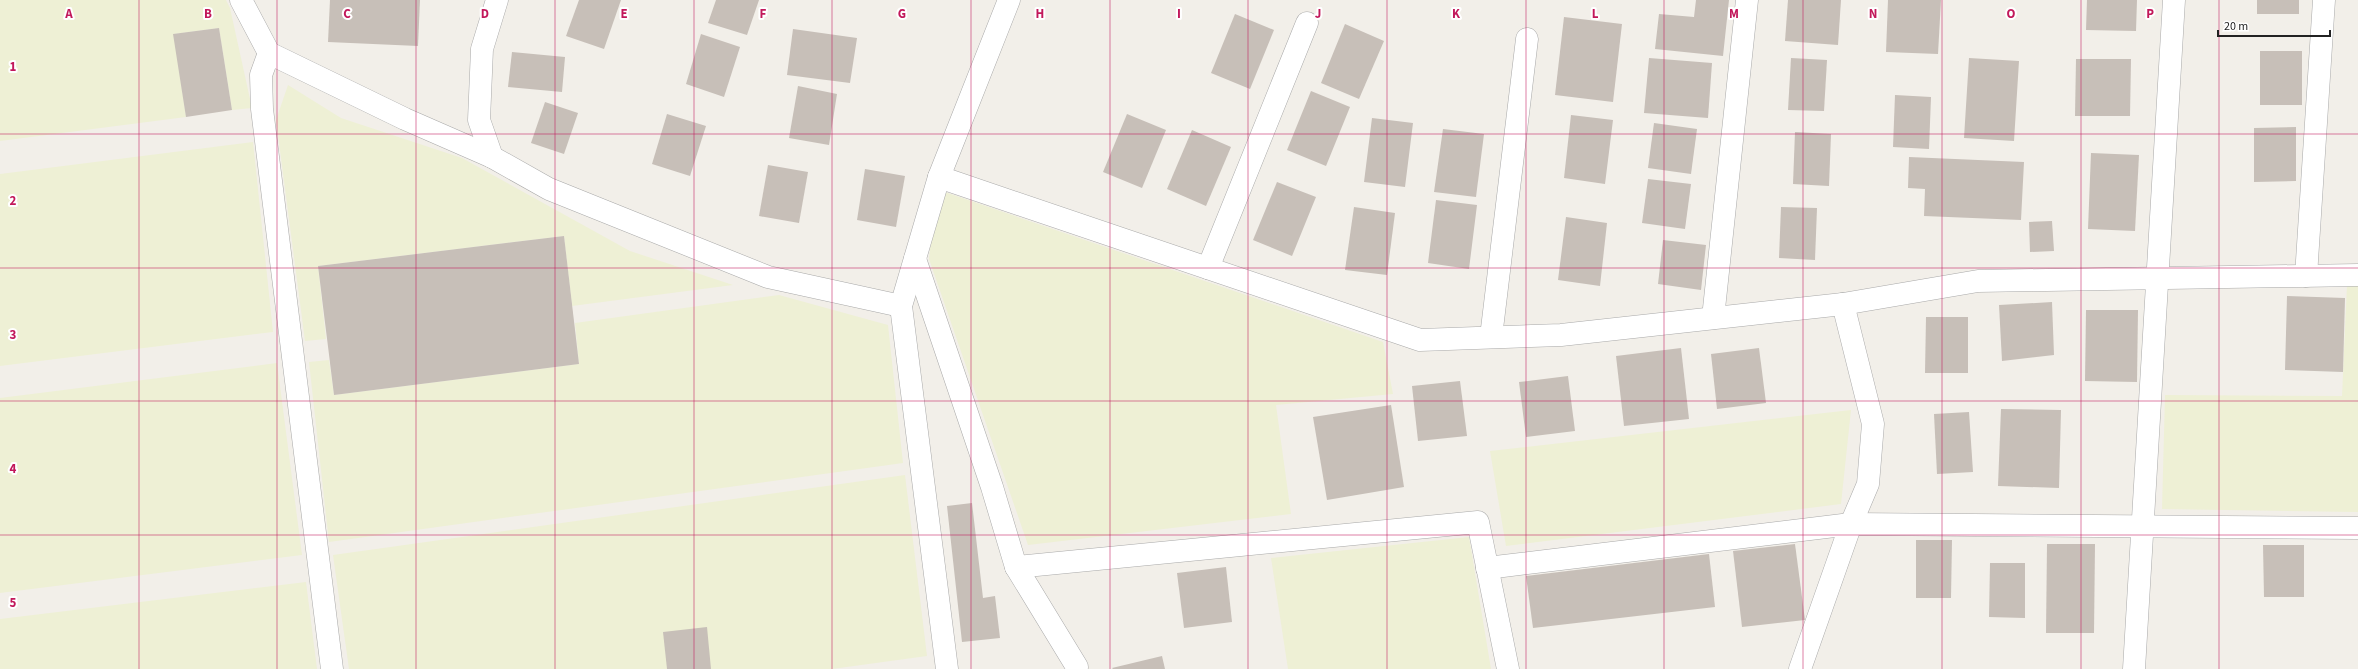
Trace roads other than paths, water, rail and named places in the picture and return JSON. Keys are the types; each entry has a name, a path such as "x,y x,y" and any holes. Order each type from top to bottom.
{"street":[{"path":"241,0 269,53 405,119 492,157 549,189 768,277 901,306"},
{"path":"492,157 479,120 482,49 497,0"},
{"path":"948,669 901,306 939,177 1009,0"},
{"path":"1713,318 1747,0"},
{"path":"2134,669 2174,0"},
{"path":"2306,276 2324,0"},
{"path":"1208,268 1307,23"},
{"path":"1491,338 1527,39"},
{"path":"269,53 261,75 262,109 332,669"},
{"path":"939,177 1420,340 1561,335 1843,304 1978,281 2157,280 2358,275"},
{"path":"915,259 992,487 1016,567 1077,667"},
{"path":"1800,669 1851,524 1868,484 1873,424 1843,304"},
{"path":"1016,567 1478,522 1508,669"},
{"path":"1487,568 1851,524 2143,524 2358,528"}]}
